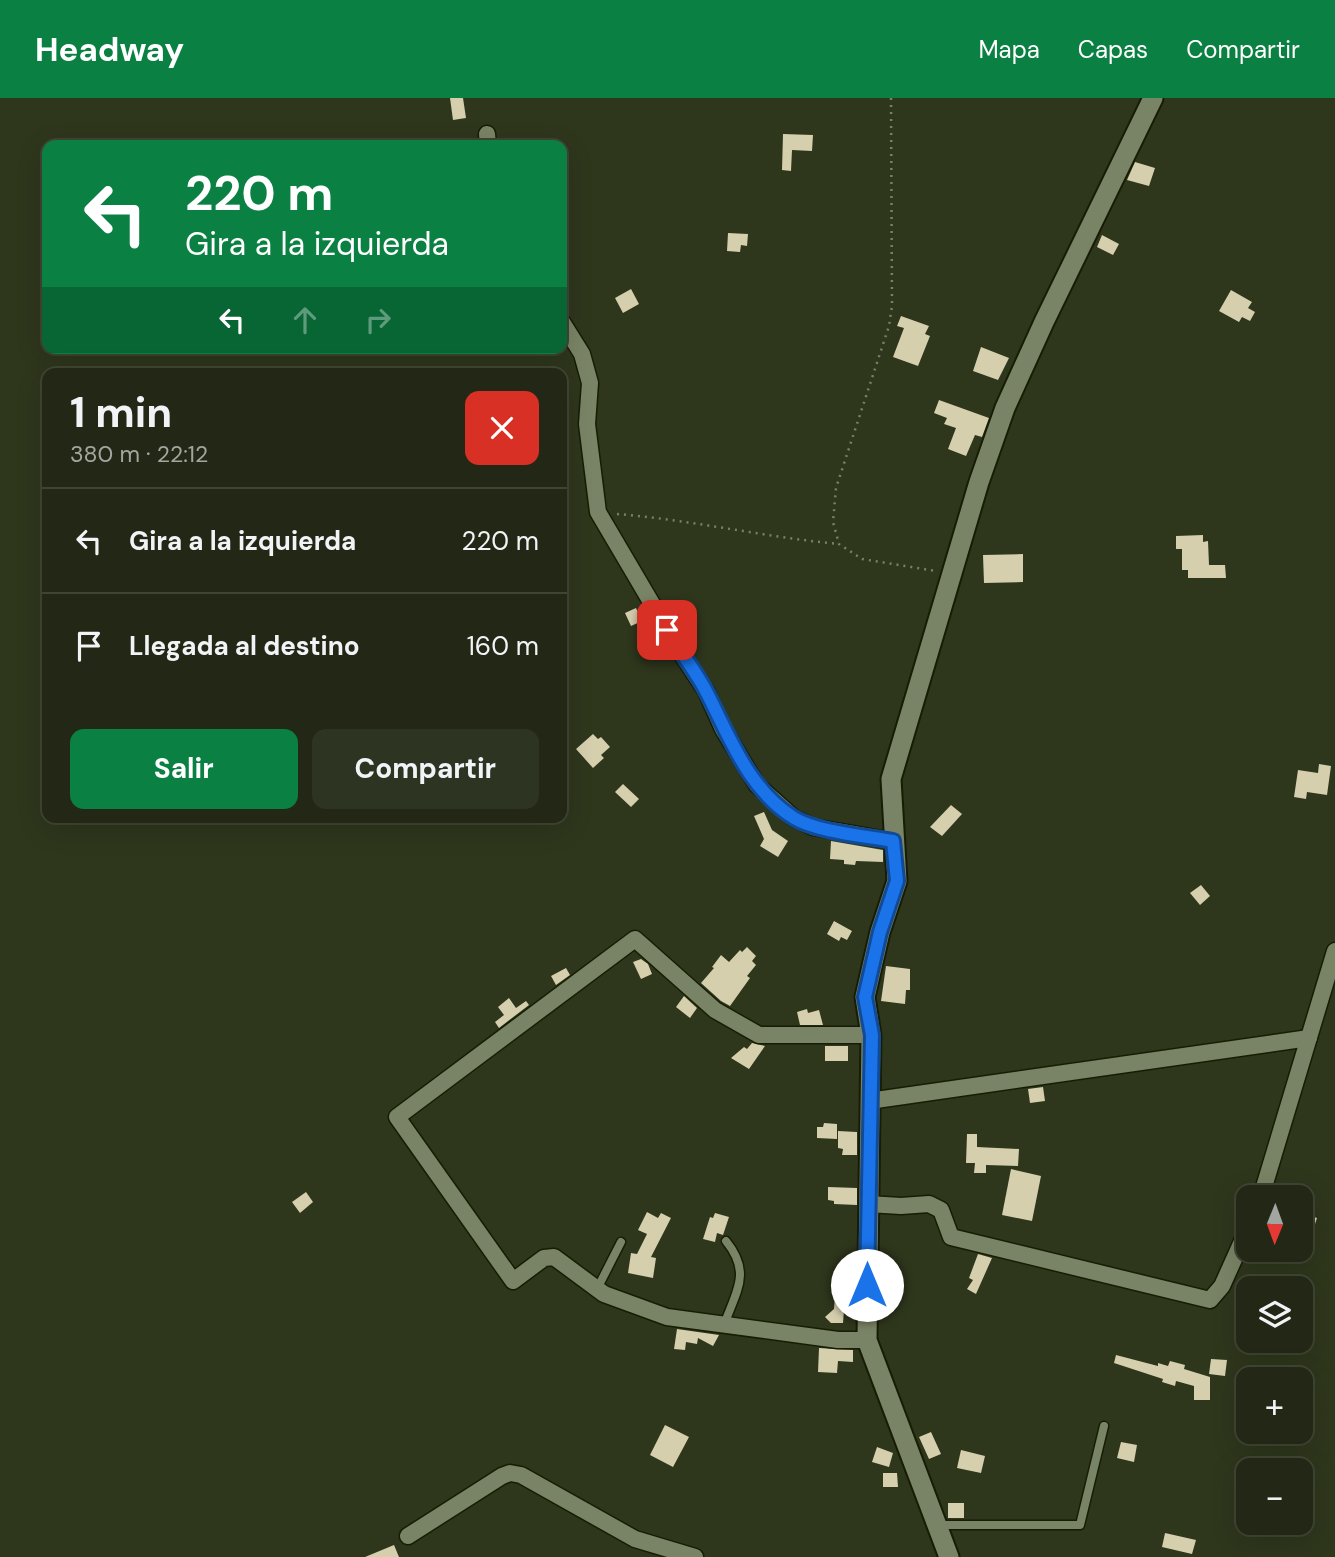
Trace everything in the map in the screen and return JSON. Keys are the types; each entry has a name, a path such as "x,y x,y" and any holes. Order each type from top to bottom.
{"street":[{"path":"949,1557 867,1340 872,1035 865,997 880,932 897,881 891,779 979,482 1005,408 1153,98"},
{"path":"567,330 582,354 590,383 587,424 598,512 706,691 723,729 757,785 794,818 813,827 893,841"},
{"path":"867,1340 838,1339 667,1317 604,1294 554,1257 544,1258 513,1281 397,1117 635,939 715,1010 759,1035 872,1035"},
{"path":"1265,1185 1335,951"},
{"path":"869,1101 1309,1038"},
{"path":"868,1204 929,1204 941,1210 951,1237 1210,1300 1222,1286 1236,1255"},
{"path":"408,1536 510,1473 521,1475 635,1539 695,1557"}],"lane":[{"path":"724,1325 742,1273 734,1251 726,1241"},
{"path":"597,1289 621,1242"},
{"path":"939,1525 1080,1525 1104,1426"}],"path":[{"path":"839,544 833,522 836,488 892,306 891,98"},
{"path":"598,512 657,517 786,539 839,544 862,559 954,572"}],"building":[{"path":"450,98 463,98 466,118 453,120"},
{"path":"783,134 813,135 812,151 792,150 791,171 782,170"},
{"path":"1135,162 1155,168 1149,186 1127,180"},
{"path":"728,233 748,234 747,246 741,245 740,252 727,251"},
{"path":"1102,235 1119,244 1113,255 1097,247"},
{"path":"631,289 639,304 623,313 615,298"},
{"path":"1231,290 1252,302 1248,308 1255,312 1250,321 1242,317 1239,322 1219,311"},
{"path":"901,316 929,326 925,334 930,336 918,366 893,357 904,328 897,326"},
{"path":"981,347 1009,358 998,380 973,371"},
{"path":"939,400 989,418 982,437 975,435 966,456 948,449 956,428 944,424 947,418 934,413"},
{"path":"1203,535 1203,542 1208,541 1209,565 1225,565 1226,578 1188,578 1188,570 1182,570 1182,549 1176,549 1176,536"},
{"path":"1023,554 1023,582 984,583 983,555"},
{"path":"636,608 642,621 631,626 625,613"},
{"path":"593,734 598,739 601,737 610,747 601,755 604,758 593,768 576,749"},
{"path":"1319,764 1331,766 1327,795 1307,792 1306,799 1294,797 1298,770 1318,773"},
{"path":"623,784 639,799 631,807 615,792"},
{"path":"951,805 962,814 942,836 930,827"},
{"path":"764,812 772,830 788,841 778,857 760,846 764,839 754,816"},
{"path":"831,841 883,850 883,862 856,861 855,865 844,864 844,860 830,859"},
{"path":"1201,885 1210,896 1200,905 1190,893"},
{"path":"834,921 852,931 847,940 841,937 839,941 827,934"},
{"path":"747,947 756,956 752,961 756,965 730,1006 701,983 721,955 729,962 740,950 742,952"},
{"path":"641,959 648,964 652,974 641,979 633,962"},
{"path":"886,966 910,969 910,990 906,990 905,1004 881,1001"},
{"path":"566,968 570,975 556,985 551,976"},
{"path":"684,996 697,1008 690,1018 676,1007"},
{"path":"509,998 516,1008 526,1001 529,1005 499,1028 495,1022 504,1015 498,1007"},
{"path":"807,1009 808,1013 819,1010 823,1025 800,1025 797,1012"},
{"path":"752,1043 765,1046 749,1069 731,1058"},
{"path":"825,1046 848,1046 848,1061 825,1061"},
{"path":"1043,1087 1045,1101 1030,1103 1028,1089"},
{"path":"824,1123 837,1124 837,1139 817,1138 817,1127 823,1127"},
{"path":"838,1131 857,1132 857,1155 842,1155 843,1149 838,1148"},
{"path":"967,1134 977,1134 977,1147 1019,1149 1018,1166 986,1165 986,1173 974,1173 975,1163 966,1163"},
{"path":"1011,1169 1041,1176 1032,1221 1002,1215"},
{"path":"828,1187 857,1188 857,1205 834,1204 834,1201 828,1200"},
{"path":"306,1192 313,1202 300,1213 292,1202"},
{"path":"647,1212 658,1218 661,1213 671,1218 651,1257 656,1258 653,1278 628,1273 631,1253 637,1254 647,1234 638,1230"},
{"path":"715,1213 729,1217 723,1235 717,1233 715,1242 703,1239 710,1217 713,1218"},
{"path":"978,1254 992,1258 976,1294 967,1289 973,1280 969,1278"},
{"path":"835,1295 845,1296 843,1323 831,1323 825,1317 834,1309"},
{"path":"677,1329 719,1335 713,1346 698,1338 697,1344 686,1342 685,1350 674,1349"},
{"path":"819,1348 853,1350 853,1362 838,1361 837,1373 818,1372"},
{"path":"1116,1355 1158,1366 1158,1363 1168,1366 1170,1361 1185,1365 1184,1369 1210,1377 1210,1400 1194,1400 1194,1386 1176,1381 1175,1386 1162,1382 1163,1379 1114,1363"},
{"path":"1211,1359 1227,1360 1225,1376 1209,1374"},
{"path":"665,1425 689,1437 673,1467 650,1455"},
{"path":"931,1432 941,1454 929,1459 919,1437"},
{"path":"1121,1442 1137,1445 1134,1462 1117,1458"},
{"path":"877,1447 893,1453 889,1467 872,1462"},
{"path":"961,1450 985,1456 981,1473 957,1468"},
{"path":"883,1473 897,1473 898,1487 883,1487"},
{"path":"948,1503 964,1503 964,1518 948,1518"},
{"path":"1165,1533 1196,1540 1192,1554 1162,1547"},
{"path":"394,1545 399,1557 365,1557"}],"route":[{"path":"667,630 706,691 723,729 757,785 794,818 813,827 893,841 897,881 880,932 865,997 872,1035 867,1285"}]}
